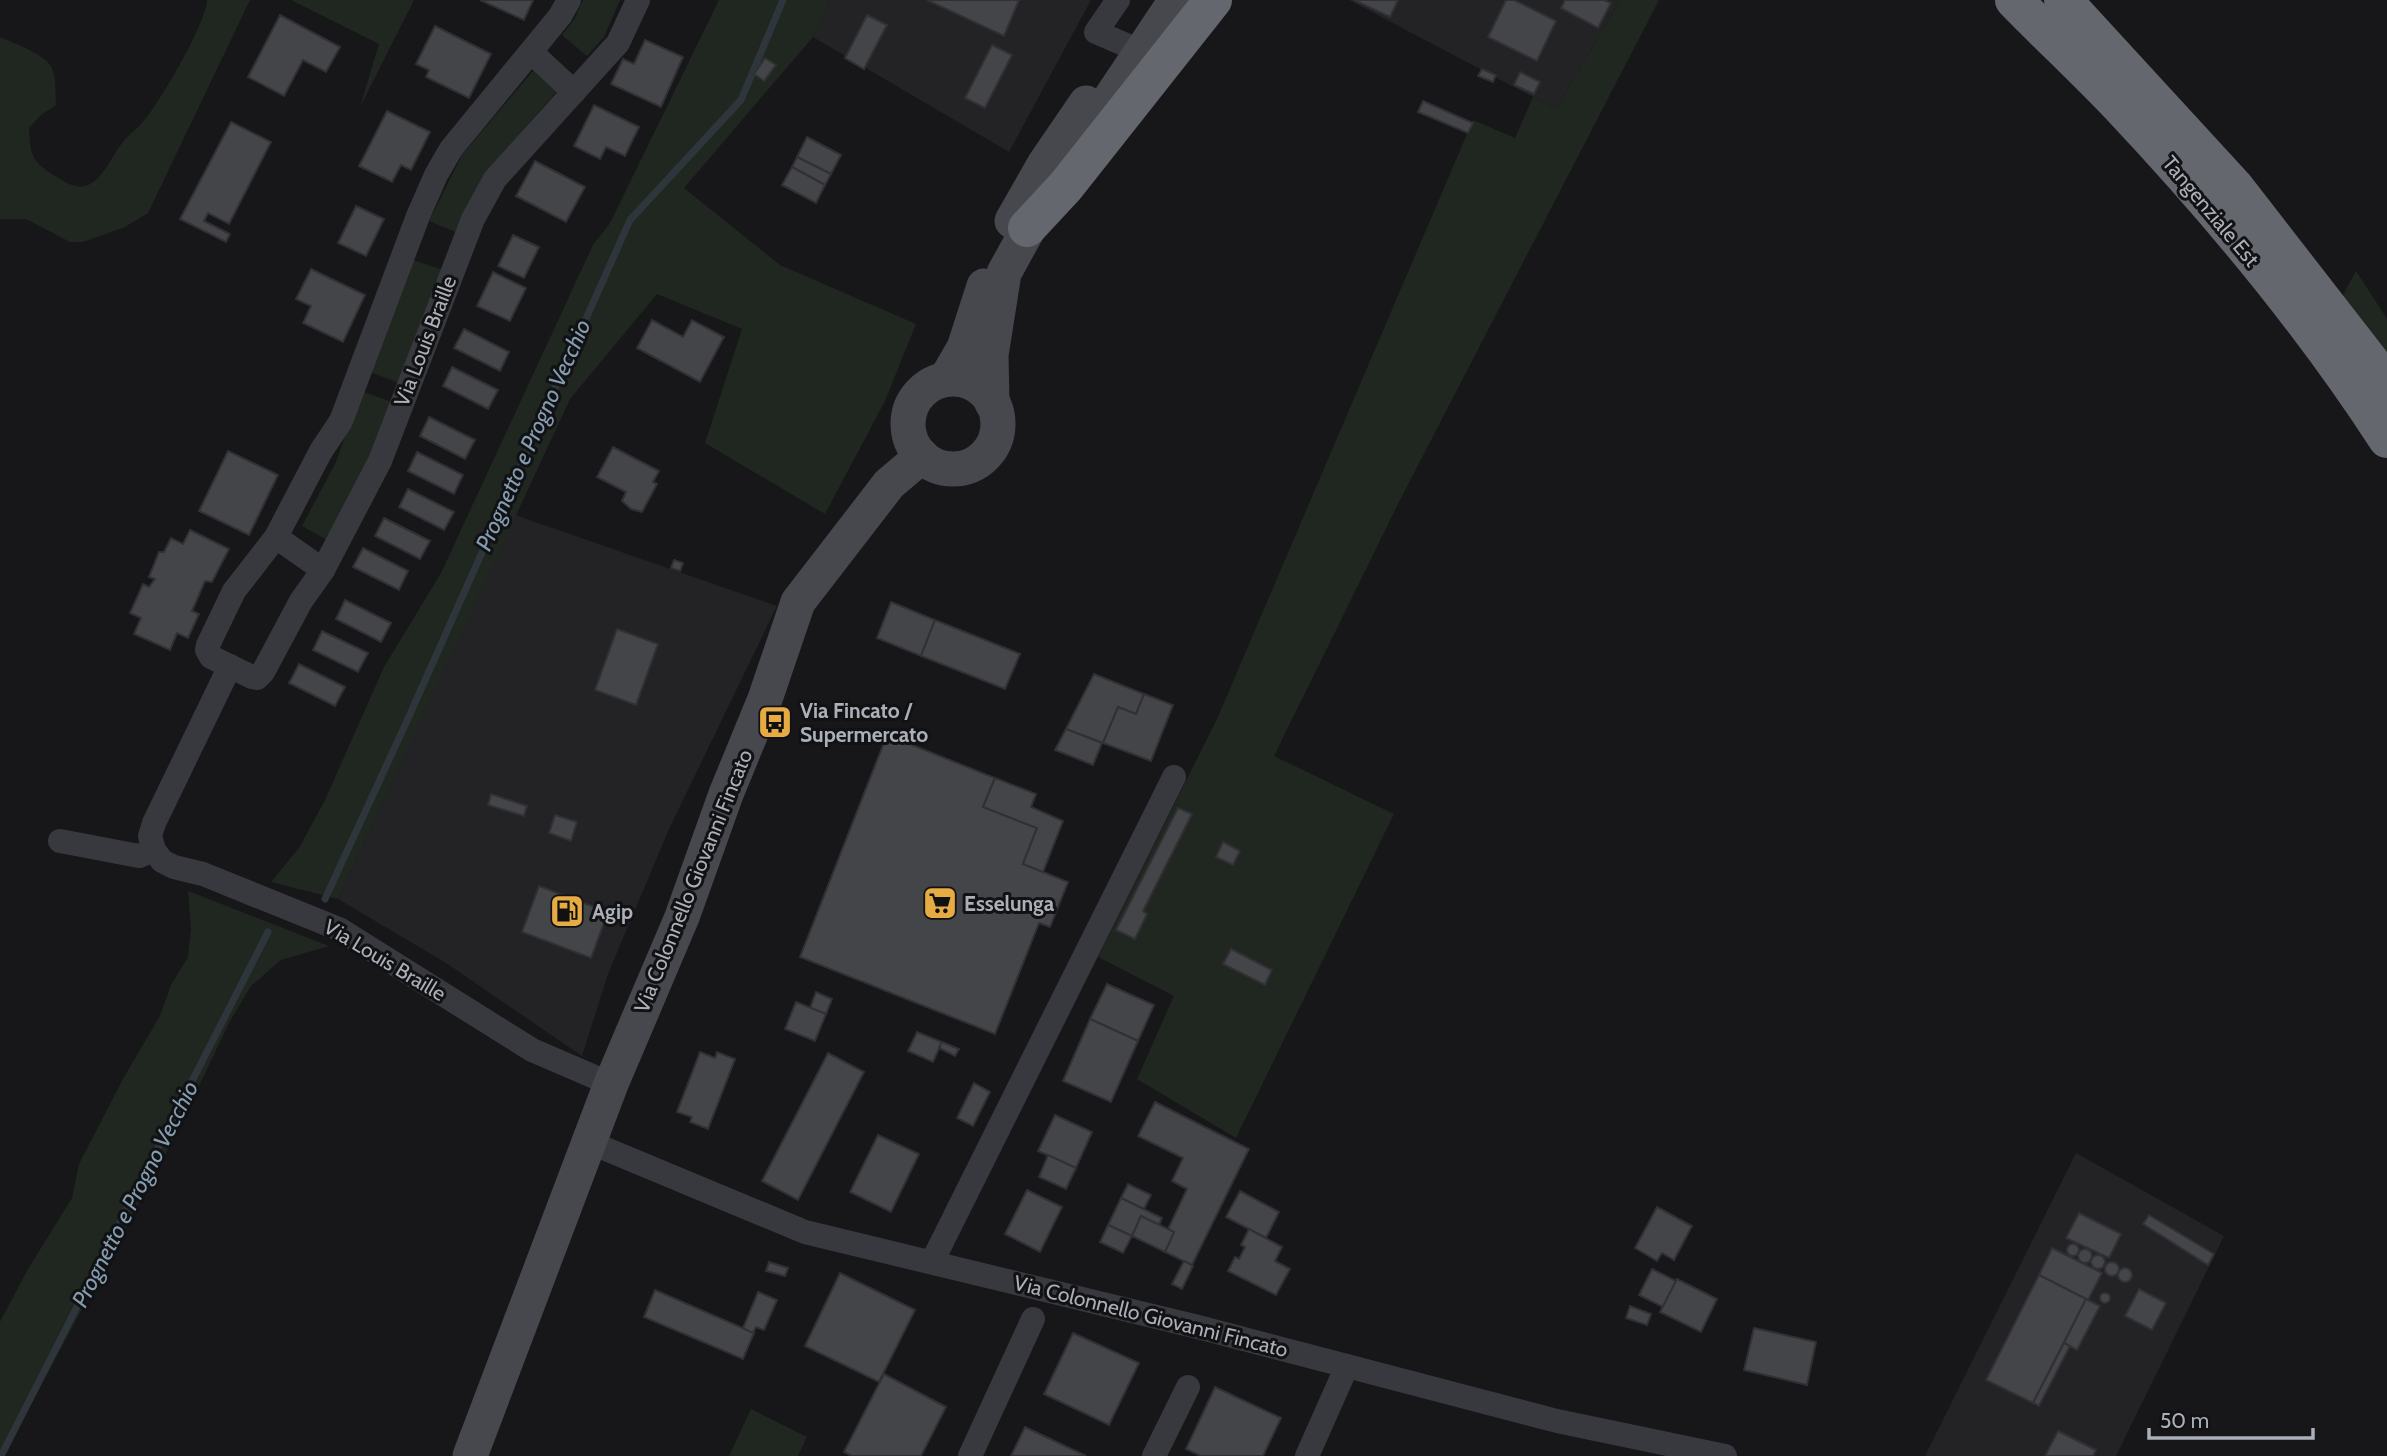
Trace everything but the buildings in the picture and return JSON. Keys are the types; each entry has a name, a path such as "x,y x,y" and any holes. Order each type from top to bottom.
{"highway":[{"path":"1027,228 1066,186 1213,0"},
{"name":"Tangenziale Est","path":"2014,0 2119,105 2221,218 2351,383 2387,439"},
{"name":"Tangenziale Est","path":"2063,0 2234,186 2373,365 2387,389"}],"main road":[{"path":"946,379 964,348 982,290 1013,219 1045,163 1156,0"},
{"path":"992,403 991,355 1004,273 1057,178 1176,0"},
{"path":"946,379 973,383 992,403 997,416 995,438 987,453 980,459 961,467 946,468 922,456 914,444 909,432 910,412 919,394 926,387 946,379"},
{"name":"Via Colonnello Giovanni Fincato","path":"470,1456 611,1084 682,916 726,794 765,699 798,602 889,484 922,456"}],"street":[{"path":"60,841 139,856 154,850 150,836 154,823 230,666 211,657 207,650 208,645 234,591 276,537 321,451 341,421 436,175 451,149 560,16 569,0"},
{"name":"Via Louis Braille","path":"230,666 252,677 260,675 301,601 323,570 380,461 454,265 486,192 618,43 638,0"},
{"path":"1118,0 1096,32 1126,45"},
{"path":"531,52 574,92"},
{"path":"276,537 323,570"},
{"path":"932,1262 1174,777"},
{"name":"Via Louis Braille","path":"154,850 162,860 174,867 203,874 340,929 532,1050 611,1084"},
{"name":"Via Colonnello Giovanni Fincato","path":"589,1142 805,1232 1186,1324 1557,1421 1725,1456"},
{"path":"970,1456 1033,1319"},
{"path":"1307,1456 1347,1366"},
{"path":"1154,1456 1188,1387"}],"shaded area":[{"path":"207,0 250,0 148,213 125,227 83,242 70,242 26,219 0,219 0,37 41,56 50,65 54,74 56,105 41,115 29,128 30,145 37,162 47,171 63,181 81,187 100,176 123,142 142,123 159,99 199,27"},
{"path":"291,0 414,0 360,107 379,44"},
{"path":"583,0 620,0 604,37 587,56 562,35 574,20"},
{"path":"719,0 830,0 813,37 684,188 780,265 916,324 885,401 825,514 705,443 742,329 657,294 570,399 338,899 271,882 299,848 325,800 384,667 441,573 593,245 610,223"},
{"path":"830,0 1091,0 1009,152 813,37"},
{"path":"1349,0 1620,0 1556,109"},
{"path":"1620,0 1659,0 1400,500 1274,756 1394,814 1236,1138 1137,1079 1174,996 1098,957 1217,719 1473,120 1515,138 1533,97 1556,109"},
{"path":"537,66 559,89 489,169 458,233 429,221 462,155"},
{"path":"413,260 443,270 399,383 370,372"},
{"path":"2356,271 2387,319 2387,383 2337,306"},
{"path":"361,391 392,402 367,472 327,540 302,526 336,462"},
{"path":"515,515 777,606 669,829 608,974 582,1056 446,963 338,899"},
{"path":"188,891 329,946 281,960 251,986 230,1021 176,1134 32,1402 0,1456 0,1322 28,1269 72,1198 79,1164 124,1077 160,1016 171,985 188,957 191,929"},
{"path":"2076,1153 2224,1236 2116,1456 1925,1456"},
{"path":"751,1409 807,1437 798,1456 729,1456"}],"waterway":[{"name":"Prognetto e Progno Vecchio","path":"325,899 630,220 741,100 783,0"},
{"name":"Prognetto e Progno Vecchio","path":"1,1456 268,932"}],"place":[{"name":"Via Fincato / Supermercato","path":"775,722"},
{"name":"Esselunga","path":"940,903"},
{"name":"Agip","path":"567,911"}]}
